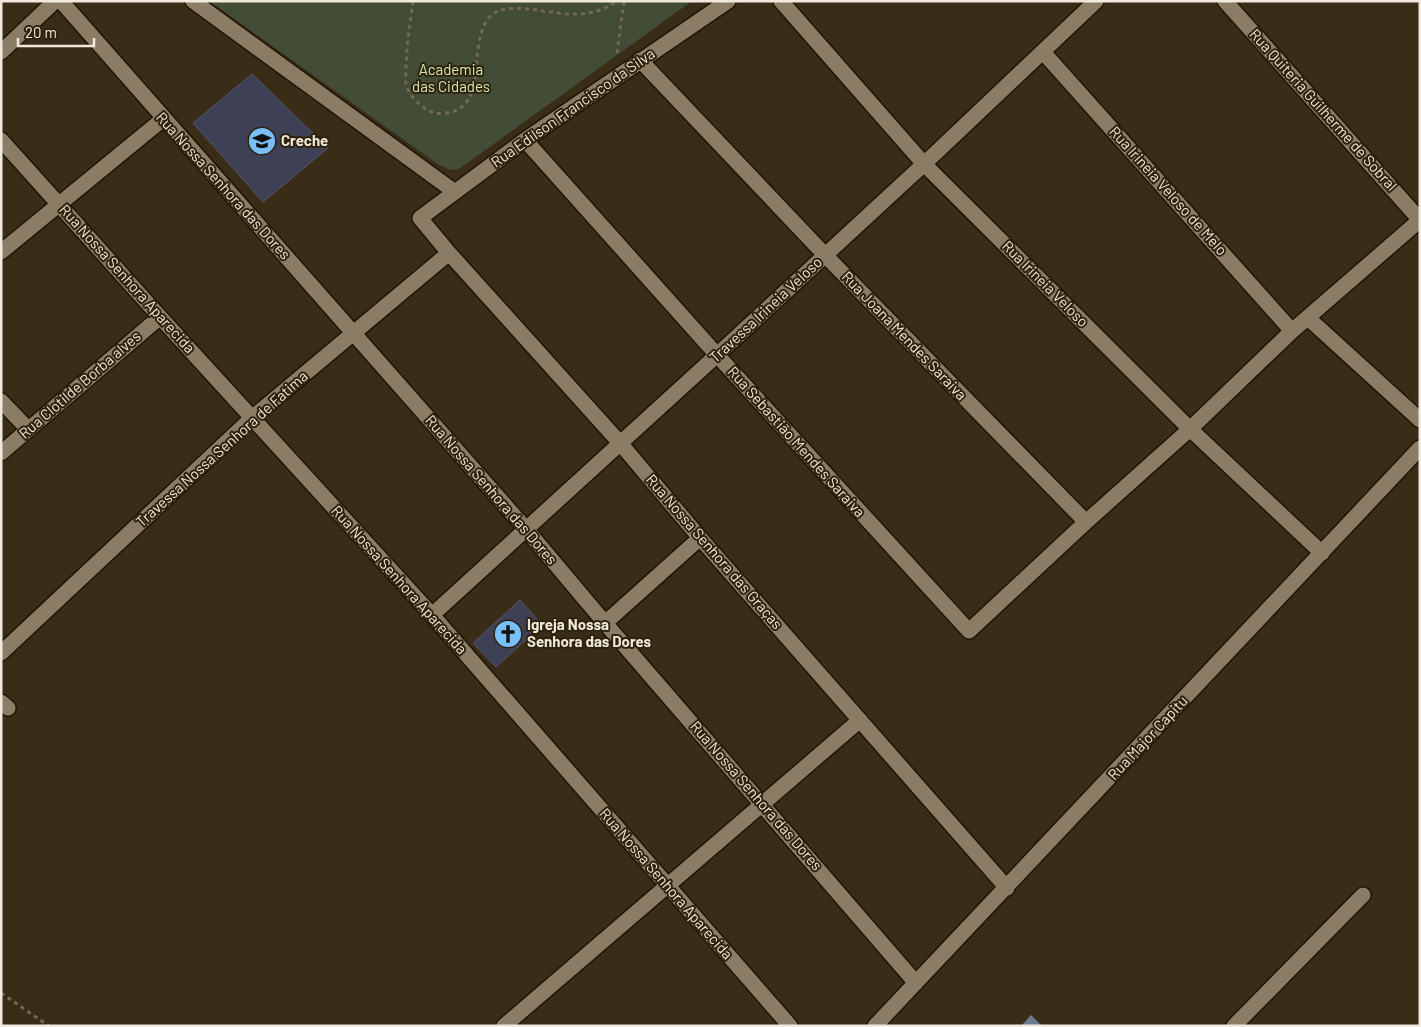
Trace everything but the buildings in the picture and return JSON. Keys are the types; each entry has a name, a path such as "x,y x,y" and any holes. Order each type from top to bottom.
{"street":[{"path":"1,52 55,1"},
{"name":"Rua Nossa Senhora das Dores","path":"61,1 525,528 916,983"},
{"path":"193,1 455,192"},
{"name":"Rua Edilson Francisco da Silva","path":"420,218 525,140 728,1"},
{"name":"Rua Irineia Veloso","path":"781,1 924,164 1190,429 1322,553"},
{"name":"Travessa Irineia Veloso","path":"432,615 924,164 1096,1"},
{"name":"Rua Quiteria Guilherme de Sobral","path":"1225,1 1420,220"},
{"name":"Rua Irineia Veloso de Melo","path":"1043,52 1292,331"},
{"name":"Rua Joana Mendes Saraiva","path":"640,60 825,255 1086,522"},
{"path":"1,252 163,119"},
{"name":"Rua Nossa Senhora Aparecida","path":"1,140 432,615 790,1026"},
{"name":"Rua Sebastião Mendes Saraiva","path":"525,140 717,355 969,631 1086,522"},
{"name":"Rua Nossa Senhora das Graças","path":"420,218 449,253 620,443 700,538 1007,888"},
{"path":"1086,522 1190,429 1292,331 1420,220"},
{"name":"Travessa Nossa Senhora de Fatima","path":"1,653 252,418 449,253"},
{"name":"Rua Clotilde Borba alves","path":"1,453 160,317"},
{"path":"1308,318 1420,420"},
{"path":"1,401 28,429"},
{"name":"Rua Major Capitu","path":"877,1025 1420,448"},
{"path":"605,623 700,538"},
{"path":"504,1026 860,720"},
{"path":"1234,1026 1362,895"}],"path":[{"path":"412,1 406,86 413,98 421,106 435,113 459,110 469,100 474,83 482,32 486,22 497,12 522,6 582,13 602,10 616,1"},
{"path":"612,80 624,1"},
{"path":"1,993 49,1026"}],"green space":[{"name":"Academia das Cidades","path":"209,1 692,1 459,169 451,170 439,165"}],"water":[{"path":"1031,1015 1042,1026 1021,1026"}],"place":[{"name":"Creche","path":"262,141"},
{"name":"Igreja Nossa Senhora das Dores","path":"508,634"}]}
